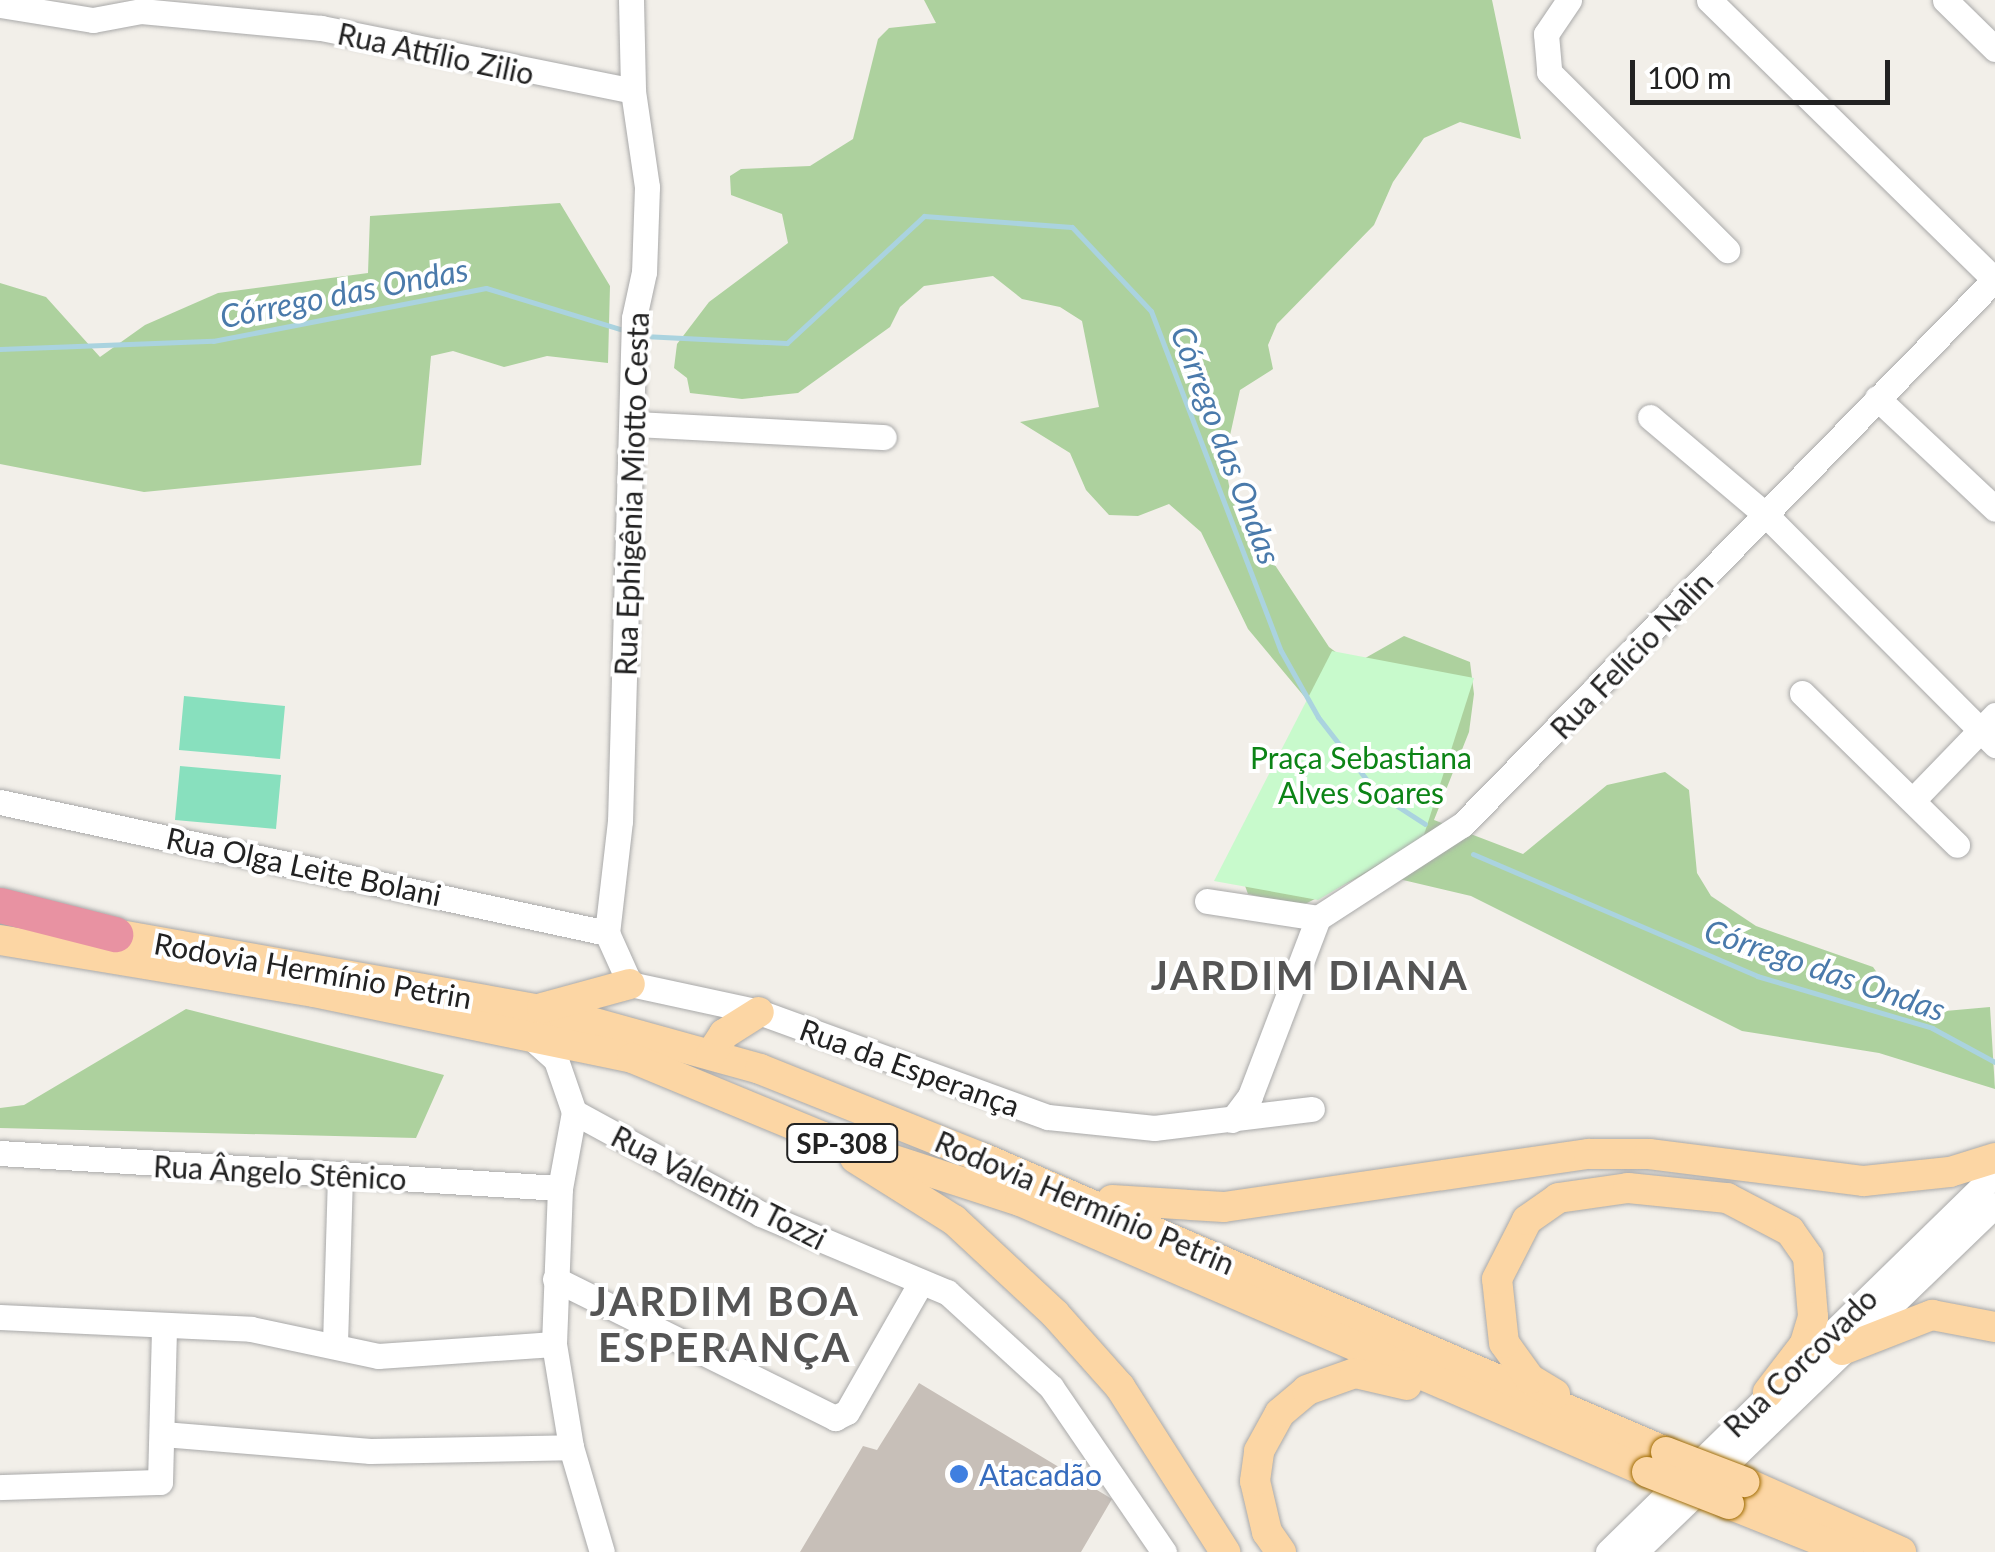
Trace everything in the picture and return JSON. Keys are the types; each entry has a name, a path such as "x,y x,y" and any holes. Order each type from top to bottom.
{"highway":[{"path":"0,905 114,934"}],"main road":[{"name":"Rodovia Hermínio Petrin","path":"0,918 114,934 533,1025 690,1078 823,1137 1020,1201 1561,1436 1656,1462 1849,1552"},
{"name":"Rodovia Hermínio Petrin","path":"0,940 712,1054 983,1158 1626,1436 1656,1462"},
{"path":"533,1025 630,984"},
{"path":"712,1054 724,1034 758,1012"},
{"path":"823,1137 954,1220 1055,1314 1120,1387 1225,1552"},
{"path":"983,1158 1134,1205 1190,1209 1589,1154 1650,1154 1864,1181 1950,1172 1995,1158"},
{"path":"1626,1436 1530,1379 1504,1343 1495,1308 1508,1248 1528,1220 1558,1198 1628,1188 1726,1198 1790,1231 1808,1257 1813,1317 1805,1344 1768,1392"},
{"path":"1842,1350 1932,1315 1995,1327"},
{"path":"1281,1552 1257,1502 1259,1451 1280,1413 1330,1378 1374,1374 1561,1436"},
{"name":"Rodovia Hermínio Petrin","path":"1741,1500 1901,1552"},
{"path":"1741,1500 1803,1552"}],"street":[{"name":"Rua Ephigênia Miotto Cesta","path":"630,984 608,932 620,820 634,318 644,272 646,187 633,91 632,0"},
{"path":"1569,0 1546,34 1549,72 1727,250"},
{"path":"1709,0 1995,279"},
{"path":"1946,0 1995,49"},
{"name":"Rua Attílio Zilio","path":"0,5 93,20 140,10 320,28 633,91"},
{"name":"Rua Felício Nalin","path":"1318,918 1355,890 1424,854 1493,798 1995,279"},
{"path":"1877,398 1995,509"},
{"path":"1650,417 1766,515 1990,730 1913,800"},
{"path":"634,424 884,437"},
{"path":"1802,693 1956,844"},
{"name":"Rua Olga Leite Bolani","path":"0,802 608,932"},
{"path":"1208,901 1318,918 1250,1096 1232,1120"},
{"name":"Rua da Esperança","path":"630,984 758,1012 1005,1106 1048,1116 1154,1128 1312,1109"},
{"path":"533,1025 556,1060 574,1112 560,1188 554,1344 571,1448 605,1550"},
{"name":"Rua Valentin Tozzi","path":"574,1112 761,1214 920,1284 947,1292 1051,1387 1164,1552"},
{"name":"Rua Ângelo Stênico","path":"0,1152 560,1188"},
{"name":"Rua Corcovado","path":"1608,1552 1995,1174"},
{"path":"335,1344 340,1176"},
{"name":"Rua Corcovado","path":"1635,1552 1842,1350 1901,1301 1995,1205"},
{"path":"554,1280 835,1418 847,1412 920,1284"},
{"path":"0,1317 164,1328 251,1329 378,1356 554,1344"},
{"path":"0,1487 152,1486 164,1478 164,1328"},
{"path":"164,1434 370,1451 571,1448"}],"green space":[{"path":"924,0 1492,0 1521,139 1460,122 1424,138 1393,182 1374,225 1277,324 1268,345 1273,369 1240,390 1229,440 1221,446 1232,500 1329,647 1353,665 1404,636 1470,662 1474,694 1469,732 1434,820 1523,854 1607,785 1665,772 1689,790 1697,873 1711,896 1756,926 1873,967 1887,987 1934,1012 1990,1007 1995,1089 1879,1053 1742,1031 1471,896 1369,872 1301,906 1248,894 1237,864 1308,701 1248,629 1201,532 1169,504 1138,516 1109,515 1086,490 1070,453 1020,422 1099,407 1082,321 1060,307 1022,299 993,276 924,286 900,307 890,327 798,393 742,399 690,393 687,378 674,368 677,344 709,302 788,243 782,214 731,195 730,176 741,169 810,166 853,139 878,39 889,28 936,23"},
{"path":"560,203 610,286 608,363 547,356 504,367 453,351 431,356 421,465 144,492 0,464 0,283 46,297 100,357 145,325 218,293 368,273 370,216"},
{"name":"Praça Sebastiana Alves Soares","path":"1332,651 1474,678 1423,838 1318,900 1214,881"},
{"path":"184,696 285,706 280,759 179,750"},
{"path":"180,766 281,775 276,829 175,820"},
{"path":"186,1009 444,1075 416,1138 0,1128 0,1108 24,1105"}],"building":[{"name":"Atacadão","path":"919,1383 1112,1499 1081,1552 800,1552 863,1446 877,1450"}],"waterway":[{"name":"Córrego das Ondas","path":"643,336 787,343 924,216 1072,227 1151,311 1281,651 1318,717 1377,793 1425,824"},
{"name":"Córrego das Ondas","path":"0,349 213,341 486,288 623,330"},
{"name":"Córrego das Ondas","path":"1473,854 1757,976 1932,1028 1995,1062"}],"place":[{"name":"Atacadão","path":"959,1474"}],"district":[{"name":"JARDIM DIANA","path":"1310,975"},
{"name":"JARDIM BOA ESPERANÇA","path":"725,1324"}]}
